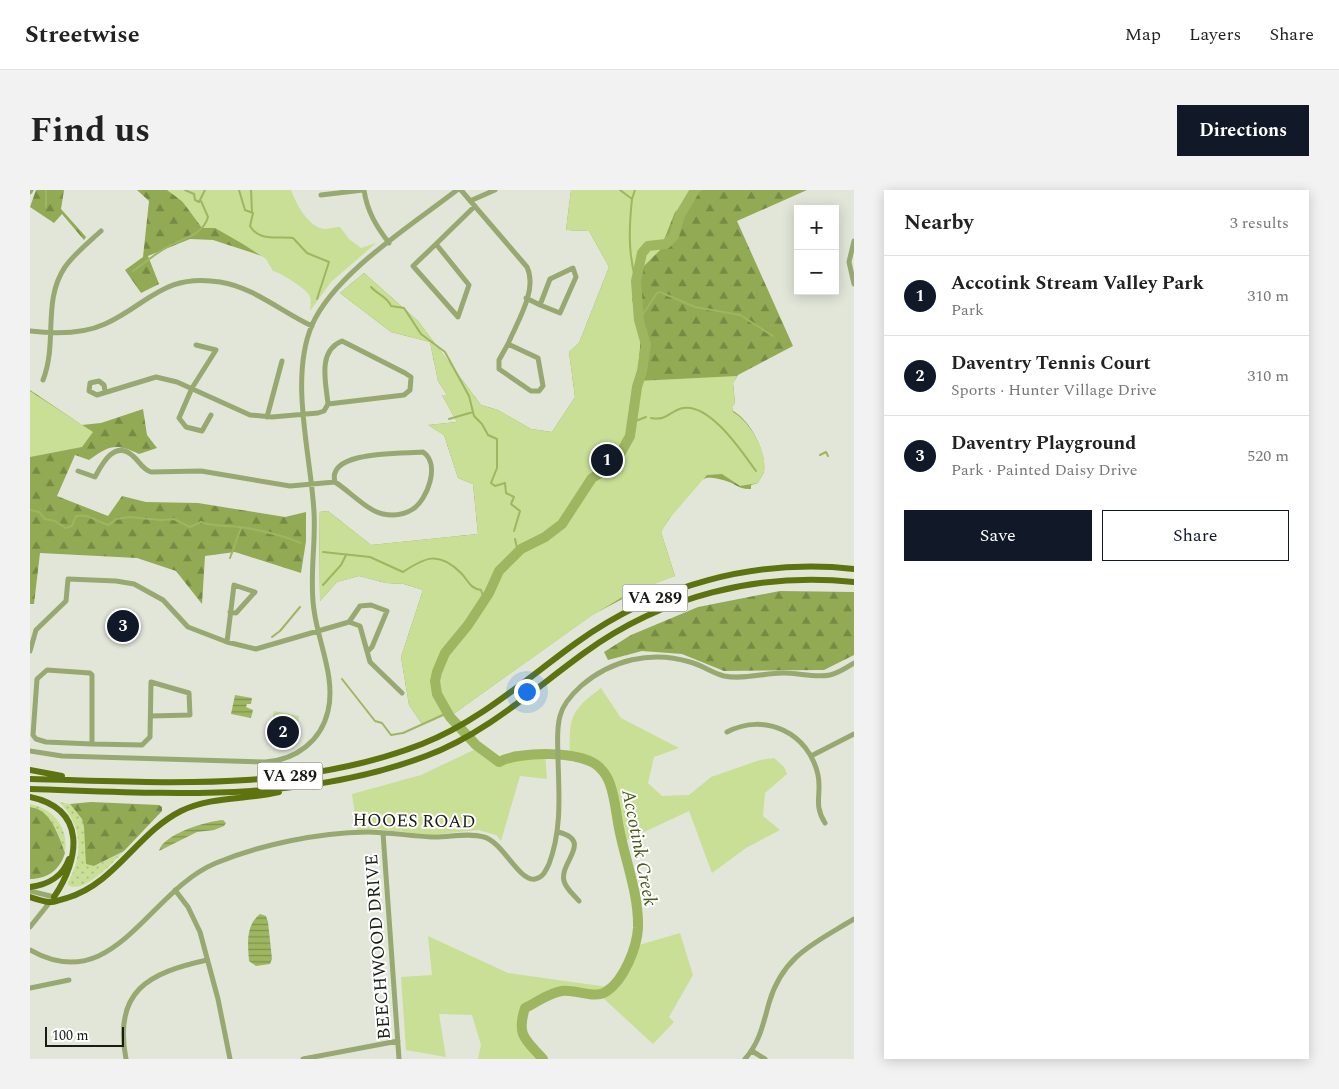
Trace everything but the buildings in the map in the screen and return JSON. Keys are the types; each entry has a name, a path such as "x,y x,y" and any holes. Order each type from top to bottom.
{"main road":[{"name":"VA 289","path":"30,779 233,781 309,773 382,757 435,739 486,709 598,628 632,609 667,593 704,581 751,571 799,567 854,569"},
{"name":"VA 289","path":"30,789 207,794 297,788 372,773 441,750 494,720 607,638 640,619 676,604 721,590 768,582 815,580 854,582"},
{"path":"30,770 55,775 140,781"},
{"path":"30,897 52,900 79,894 94,887 157,826 189,808 206,802 262,796 297,788"},
{"path":"30,797 48,802 60,811 69,822 75,844 73,861 52,900"},
{"path":"30,887 49,882 64,868 71,854 73,836"}],"street":[{"path":"321,195 363,190 369,212 389,243"},
{"path":"30,751 62,756 273,761 286,758 301,750 312,741 322,727 328,712 329,689 317,631 312,590 314,512 302,368 312,326 334,291 389,243 459,190 527,267 531,282 508,344 499,360 499,369 531,390 539,391 543,386 538,358 508,344"},
{"path":"470,201 495,190"},
{"path":"436,244 469,285 458,317 413,266 475,206"},
{"path":"44,380 51,358 52,301 60,276 72,258 101,231"},
{"path":"854,241 849,262 854,284"},
{"path":"526,298 560,313 576,277 573,268 550,279 540,304"},
{"path":"30,331 77,331 100,326 156,292 180,283 199,281 221,282 240,287 289,316 312,326"},
{"path":"105,391 156,377 166,378 192,388 250,416 267,417 324,411 328,404 324,363 334,345 342,341 411,377 412,386 404,395 328,404"},
{"path":"196,345 216,350 192,388 180,414 180,422 197,431 202,431 211,415"},
{"path":"267,417 282,361"},
{"path":"78,471 95,477 105,457 118,451 130,453 144,468 151,472 201,471 290,486 335,482 379,514 404,514 414,508 420,501 432,476 433,468 428,456 423,452 352,458 338,467 334,474 335,482"},
{"path":"30,651 36,630 66,601 68,579 116,581 134,584 163,600 188,627 246,648 262,648 289,638 349,622 360,626 370,662 402,693"},
{"path":"227,642 230,612 234,585 255,592 236,613 230,612"},
{"path":"349,622 360,606 371,605 387,611 372,647 368,651"},
{"name":"HOOES ROAD","path":"30,950 44,957 67,962 83,961 102,956 117,946 175,890 198,872 215,863 254,851 331,835 384,833 432,838 483,836 498,845 523,875 534,879 541,877 545,872 558,832 559,777 557,740 561,713 573,693 604,670 632,659 656,657 680,659 730,677 782,673 824,676 840,672 854,663"},
{"path":"92,744 92,675 90,673 43,672 37,678 33,694 34,735 36,739 46,742 92,744 142,745 150,737 150,716 151,682 190,694 190,715 150,716"},
{"path":"727,732 740,725 774,726 796,737 813,755 819,777 818,812 825,823"},
{"path":"813,755 854,734"},
{"path":"558,832 568,834 574,842 564,879 566,886 579,901"},
{"name":"BEECHWOOD DRIVE","path":"384,833 399,1059"},
{"path":"175,890 195,920 207,960 230,1059"},
{"path":"30,891 52,900 30,927"},
{"path":"745,1059 762,1033 773,992 787,966 808,946 854,919"},
{"path":"126,1059 122,1029 124,1017 133,998 141,987 166,970 207,960"},
{"path":"30,988 69,980"},
{"path":"304,1059 398,1041"},
{"path":"752,1051 766,1059"}],"shaded area":[{"path":"167,190 291,190 307,219 318,227 324,229 340,227 349,239 361,248 376,243 331,282 310,311 311,301 307,292 273,271 266,259 243,244 215,228 202,228 182,201"},
{"path":"571,190 701,190 675,212 660,250 638,272 632,300 642,325 637,381 737,376 733,384 735,404 732,407 733,412 746,423 756,438 765,464 764,472 758,483 740,486 722,474 707,475 669,519 661,532 675,576 624,596 590,617 452,715 448,711 422,724 409,705 401,657 423,590 404,584 386,583 359,576 337,582 320,601 319,512 328,511 371,545 478,534 473,484 458,478 444,435 428,425 457,422 442,395 447,395 438,381 430,342 391,332 340,293 364,273 418,321 481,405 498,410 531,429 552,432 575,397 569,352 579,343 609,267 589,231 566,230"},
{"path":"30,391 93,432 82,447 30,457"},
{"path":"601,688 621,718 679,748 654,757 648,783 662,796 689,795 711,777 760,760 774,758 784,767 787,774 765,793 763,816 780,830 746,848 712,873 689,811 625,841 614,791 606,772 600,763 570,758 570,734 573,717 583,703"},
{"path":"235,695 252,698 251,704 247,704 246,707 253,710 251,718 231,714"},
{"path":"274,711 299,716 295,743 268,738"},
{"path":"480,747 490,761 514,751 545,753 547,779 520,776 501,841 496,835 478,830 430,835 378,829 357,830 352,794 421,775"},
{"path":"59,802 70,804 82,819 95,866 124,851 98,876 75,887 68,885 68,882 77,861 78,840 72,820"},
{"path":"30,804 46,810 58,821 65,836 65,853 56,829 33,807 30,807"},
{"path":"223,820 226,823 224,826 214,830 197,832 159,851 168,839 177,834 197,826"},
{"path":"260,914 266,916 268,922 272,959 270,964 256,966 249,961 248,936 252,924"},
{"path":"680,933 693,975 669,1017 674,1022 653,1044 601,996 556,992 525,1013 523,1032 548,1059 478,1059 481,1045 472,1015 439,1014 446,1057 406,1050 401,977 432,975 428,936 508,973 615,988 639,945"}],"green space":[{"path":"36,190 64,190 61,209 86,237 84,240 62,214 54,223 30,207"},
{"path":"137,190 168,190 215,227 265,257 213,240 190,239 148,256 159,284 141,293 125,270 143,257 149,201"},
{"path":"571,190 807,190 737,221 793,346 738,375 733,383 735,403 732,407 733,411 739,415 756,437 763,455 764,472 758,483 751,485 751,489 715,478 706,478 696,484 661,532 675,576 649,585 592,615 452,715 448,711 422,724 409,705 401,657 423,590 404,584 386,583 359,576 337,582 320,601 319,512 328,511 371,545 478,534 473,484 458,478 444,435 428,425 457,422 442,395 447,395 438,381 430,342 391,332 340,293 364,273 418,321 481,405 498,410 531,429 552,432 575,397 569,352 579,343 609,267 589,231 566,230"},
{"path":"30,390 82,425 101,423 143,409 147,435 157,448 139,454 124,448 113,447 102,451 89,460 75,455 57,496 108,516 122,496 146,502 198,503 285,517 306,512 306,541 301,573 235,552 205,556 202,604 176,571 137,558 40,553 34,604 30,604"},
{"path":"780,591 854,592 854,655 824,670 724,671 682,654 642,651 608,660 604,652 631,635 698,607"},
{"path":"91,802 159,805 162,807 162,811 124,851 94,866 86,864 82,819 70,804"},
{"path":"30,807 37,809 49,818 65,853 56,869 36,879 30,879"}],"waterway":[{"path":"46,190 46,207"},
{"path":"185,190 194,194 195,200 199,202 205,190"},
{"path":"239,190 245,210 253,213 250,226 254,231 269,237 293,238 307,253 329,262 317,299"},
{"path":"251,190 252,212"},
{"path":"620,190 632,199 630,240 636,281"},
{"path":"632,199 635,190"},
{"name":"Accotink Creek","path":"543,1059 524,1037 522,1017 525,1008 562,991 602,994 619,979 635,944 638,915 612,789 607,777 600,768 592,762 580,758 566,755 536,754 508,758 499,762 476,745 450,717 437,694 435,681 445,653 468,625 489,593 499,571 521,549 545,537 562,524 592,478 614,465 630,436 637,387 642,371 646,345 639,320 636,281 642,253 648,246 666,244 674,236 680,215 695,190"},
{"path":"133,271 164,248 192,235 202,228 208,217 201,201"},
{"path":"371,287 387,300 391,306 404,308 421,334 445,352 469,396 474,416 482,424 488,435 497,439 497,468 491,483 495,486 505,483 506,493 514,497 511,504 520,511 514,531"},
{"path":"639,320 657,293 660,292 695,307 740,315 773,336"},
{"path":"651,418 665,417 683,408 693,408 704,413 734,441 756,471"},
{"path":"449,419 473,412"},
{"path":"633,422 646,417"},
{"path":"820,455 826,452 828,456"},
{"path":"30,510 39,512 45,519 55,521 66,528 72,526 76,516 81,515 109,525 116,519 129,517 161,520 174,519 190,527 201,522 240,527 271,533 301,543"},
{"path":"230,558 241,528"},
{"path":"515,539 518,552"},
{"path":"323,552 370,557 403,572 425,560 439,559 446,561 461,573 472,586 481,590 484,599"},
{"path":"323,585 341,565 346,555"},
{"path":"272,637 280,631 300,607"},
{"path":"342,679 375,721 382,723 391,735 403,733 443,715 450,717"}],"place":[{"name":"Accotink Stream Valley Park","path":"607,460"},
{"name":"Daventry Playground","path":"123,626"},
{"name":"Daventry Tennis Court","path":"283,732"}]}
